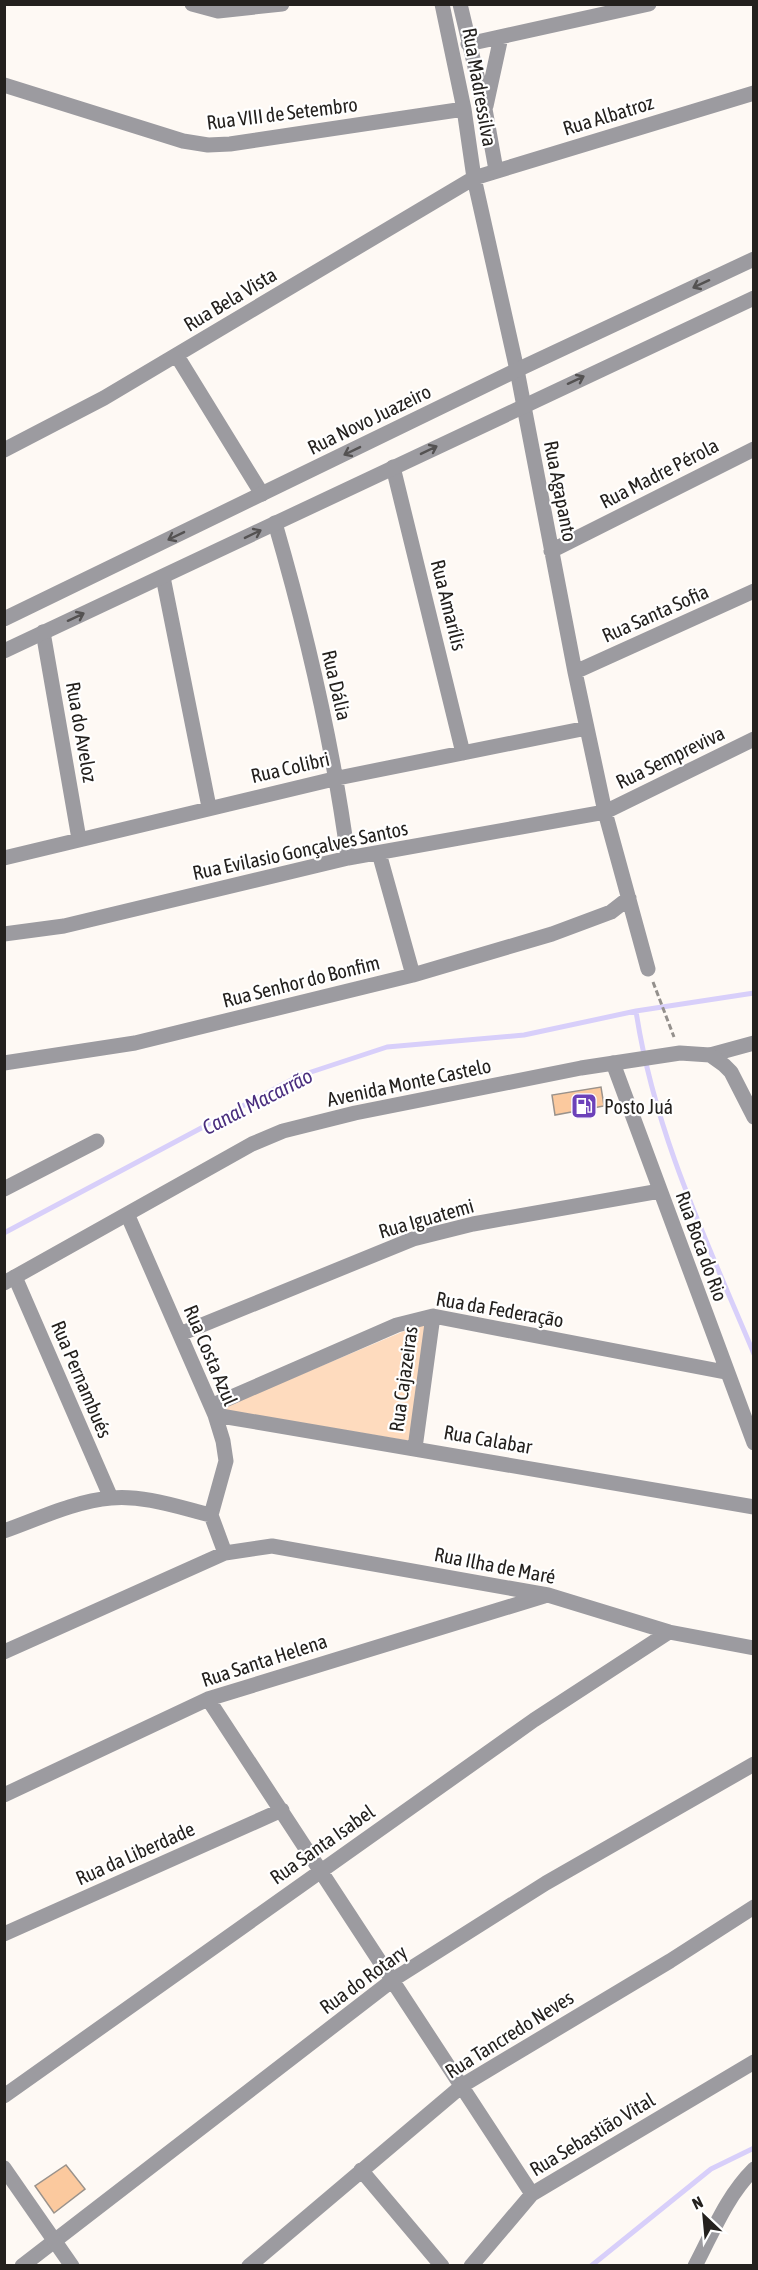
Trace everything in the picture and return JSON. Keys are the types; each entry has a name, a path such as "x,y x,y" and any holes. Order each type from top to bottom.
{"street":[{"path":"192,4 218,11 282,4"},
{"name":"Rua Madressilva","path":"442,4 464,109 474,178"},
{"path":"460,4 485,108 496,170"},
{"path":"468,44 649,4"},
{"path":"485,108 501,37"},
{"name":"Rua VIII de Setembro","path":"4,85 183,141 208,145 464,109"},
{"name":"Rua Albatroz","path":"474,178 753,93"},
{"name":"Rua Bela Vista","path":"4,450 104,398 177,356 474,178"},
{"name":"Rua Agapanto","path":"474,178 517,370 575,672 605,812 648,969"},
{"name":"Rua Novo Juazeiro","path":"4,619 517,370 753,259"},
{"path":"4,651 753,298"},
{"path":"177,356 262,495"},
{"name":"Rua Madre Pérola","path":"551,551 753,449"},
{"name":"Rua Amarílis","path":"393,467 464,753"},
{"name":"Rua Dália","path":"275,523 291,579 338,778 348,858"},
{"path":"163,577 209,807"},
{"name":"Rua Santa Sofia","path":"575,672 753,591"},
{"name":"Rua do Aveloz","path":"43,632 79,839"},
{"name":"Rua Colibri","path":"4,858 209,807 338,778 587,728"},
{"name":"Rua Sempreviva","path":"605,812 753,739"},
{"name":"Rua Evilasio Gonçalves Santos","path":"4,934 64,926 348,858 605,812"},
{"path":"379,853 413,975"},
{"name":"Rua Senhor do Bonfim","path":"4,1063 135,1043 413,975 552,934 618,909 629,898"},
{"name":"Avenida Monte Castelo","path":"10,1280 128,1216 252,1144 283,1131 355,1113 657,1055 680,1053 710,1055 753,1043"},
{"path":"710,1055 731,1072 753,1117"},
{"name":"Rua Boca do Rio","path":"613,1064 753,1443"},
{"path":"4,1189 97,1141"},
{"name":"Rua Iguatemi","path":"180,1334 413,1239 473,1224 660,1191"},
{"name":"Rua Costa Azul","path":"128,1216 213,1410 224,1441 226,1461 211,1515"},
{"name":"Rua Pernambués","path":"10,1280 111,1498"},
{"name":"Rua da Federação","path":"213,1410 398,1325 433,1316 725,1372"},
{"name":"Rua Cajazeiras","path":"415,1448 433,1316"},
{"name":"Rua Calabar","path":"213,1410 753,1507"},
{"path":"4,1530 74,1506 111,1498 150,1500 211,1515 225,1553"},
{"name":"Rua Ilha de Maré","path":"4,1652 225,1553 272,1546 548,1595 669,1632 753,1648"},
{"name":"Rua Santa Helena","path":"4,1795 208,1699 548,1595"},
{"name":"Rua Santa Isabel","path":"4,2096 534,1720 669,1632"},
{"path":"208,1699 394,1979 532,2194"},
{"name":"Rua do Rotary","path":"22,2265 54,2243 394,1979 546,1883 753,1764"},
{"name":"Rua da Liberdade","path":"4,1934 282,1810"},
{"name":"Rua Tancredo Neves","path":"256,2263 361,2170 463,2085 670,1961 753,1907"},
{"name":"Rua Sebastião Vital","path":"471,2265 532,2194 753,2062"},
{"path":"4,2168 54,2243 72,2265"},
{"path":"695,2265 727,2202 753,2169"},
{"path":"361,2170 442,2265"}],"path":[{"path":"654,986 667,1019"}],"shaded area":[{"path":"428,1321 410,1441 219,1409"}],"building":[{"path":"601,1087 604,1106 555,1115 552,1095"},
{"path":"66,2165 85,2189 54,2213 35,2186"}],"waterway":[{"name":"Canal Macarrão","path":"4,1233 299,1076 387,1047 524,1035 636,1011 754,993"},
{"path":"636,1011 644,1056 669,1143 684,1186 754,1354"},
{"path":"591,2266 711,2169 754,2148"}],"place":[{"name":"Posto Juá","path":"584,1106"}]}
